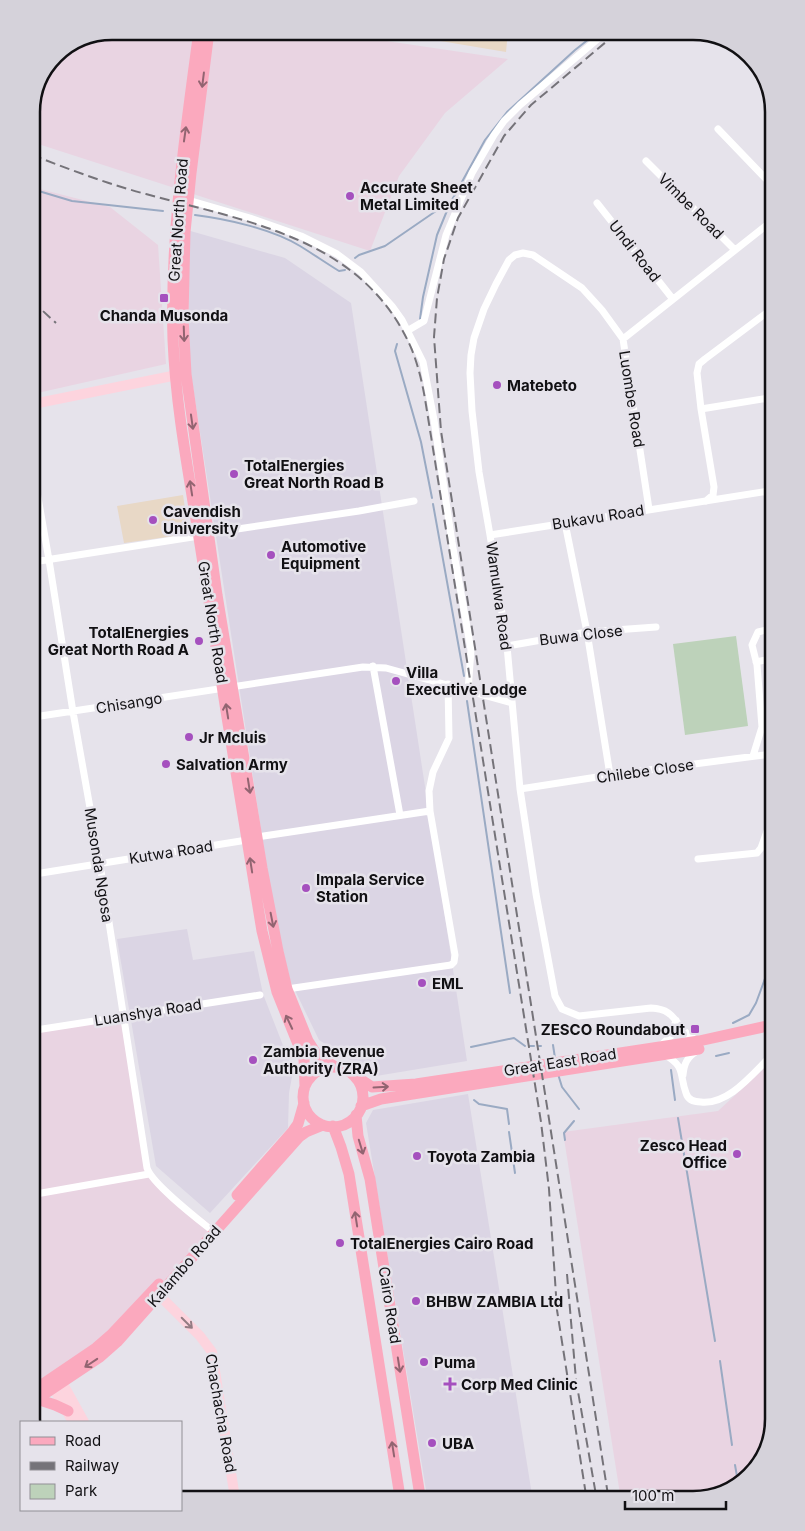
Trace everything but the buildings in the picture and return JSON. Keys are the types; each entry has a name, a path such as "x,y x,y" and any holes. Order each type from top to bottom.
{"main road":[{"name":"Great North Road","path":"197,40 180,166 176,217 173,294 180,374 252,839 267,957 284,1011 304,1059 305,1086"},
{"name":"Great North Road","path":"180,374 188,200 208,40"},
{"name":"Great North Road","path":"204,535 205,577 228,687"},
{"name":"Great North Road","path":"252,839 287,989 308,1041 317,1055 334,1066"},
{"name":"Great East Road","path":"701,1045 765,1027"},
{"name":"Great East Road","path":"359,1110 377,1099 417,1089 646,1054 765,1033"},
{"path":"334,1066 351,1073 361,1088 362,1097 359,1110 346,1123 328,1126 314,1120 308,1113 304,1103 305,1086 316,1072 325,1067 334,1066"},
{"name":"Great East Road","path":"351,1073 369,1086 376,1088 417,1089"},
{"name":"Kalambo Road","path":"40,1396 111,1335 156,1292 294,1131 304,1103"},
{"name":"Cairo Road","path":"359,1110 358,1136 370,1179 419,1491"},
{"name":"Cairo Road","path":"328,1126 341,1147 349,1174 399,1491"},
{"name":"Kalambo Road","path":"211,1229 299,1137 306,1132 328,1126"},
{"path":"367,1287 372,1290 378,1290 386,1284"},
{"path":"370,1304 380,1298 389,1301"},
{"name":"Kalambo Road","path":"40,1387 56,1381"},
{"path":"40,1400 68,1411"}],"street":[{"path":"407,331 424,320 446,235 472,173 494,135 504,121 520,105 596,40"},
{"path":"718,129 765,178"},
{"name":"Vimbe Road","path":"646,161 735,250"},
{"path":"188,200 250,218 300,236 337,254 361,272 392,306 407,331 423,362 434,420 452,542 471,650 468,691"},
{"name":"Undi Road","path":"597,203 672,298"},
{"path":"623,339 672,298 765,226"},
{"name":"Luombe Road","path":"518,253 533,255 582,288 602,310 623,339 649,509"},
{"name":"Wamulwa Road","path":"518,253 509,260 484,308 474,338 471,355 472,411 479,472 507,646 520,789 536,894 555,996 562,1009 579,1016 651,1008 666,1010 676,1019 684,1033 701,1045"},
{"path":"705,501 710,498 714,491 697,373 700,364 765,313"},
{"path":"40,403 180,374"},
{"path":"701,410 765,399"},
{"name":"Bukavu Road","path":"490,535 765,492"},
{"path":"40,561 414,501"},
{"name":"Musonda Ngosa","path":"40,509 100,864 149,1174"},
{"path":"565,523 587,632 610,775"},
{"name":"Buwa Close","path":"507,646 587,632 656,627"},
{"path":"753,756 762,727 753,640 760,631 765,630"},
{"path":"756,662 765,660"},
{"path":"373,666 400,815"},
{"name":"Chisango","path":"40,716 373,666 448,684 512,703"},
{"path":"287,989 451,965 454,962 455,955 430,811 429,790 433,772 449,738 448,684"},
{"name":"Chilebe Close","path":"520,789 765,755"},
{"name":"Kutwa Road","path":"40,873 430,811"},
{"path":"698,858 757,853 765,835"},
{"name":"Luanshya Road","path":"40,1029 260,995"},
{"path":"676,1019 671,1036 662,1051 677,1064 682,1075 686,1094 695,1102 707,1103 720,1100 731,1094 765,1062"},
{"path":"682,1075 684,1063 701,1045"},
{"path":"40,1193 149,1174 211,1229"},
{"name":"Chachacha Road","path":"156,1292 200,1336 212,1352 234,1491"},
{"path":"56,1381 73,1421"},
{"path":"56,1381 83,1421"}],"shaded area":[{"path":"112,40 380,40 508,59 445,113 399,176 370,251 40,145 41,98 52,72 72,52 98,41"},
{"path":"435,40 507,40 506,52"},
{"path":"40,189 110,207 158,245 166,364 40,392"},
{"path":"187,230 285,258 351,303 467,1061 376,1076 319,1040 290,980 273,907 190,367"},
{"name":"Cavendish University","path":"183,495 189,534 124,543 117,506"},
{"path":"187,929 193,960 254,951 263,994 293,1071 289,1093 288,1128 210,1213 156,1166 117,939"},
{"path":"120,1016 147,1175 215,1228 116,1339 40,1385 40,1029"},
{"path":"765,1067 765,1418 763,1437 758,1451 744,1470 729,1481 707,1490 620,1491 563,1132 718,1111"},
{"path":"468,1094 531,1491 426,1491 366,1123 373,1110"}],"green space":[{"path":"736,636 748,726 685,735 673,644"}],"waterway":[{"path":"355,258 385,246 452,200 485,140 507,112 588,40"},
{"path":"40,191 72,201 163,211"},
{"path":"420,319 437,235 451,201"},
{"path":"195,215 235,222 263,230 289,240 339,271 345,270"},
{"path":"397,344 395,351 421,442 432,498"},
{"path":"433,504 464,676"},
{"path":"467,701 510,993"},
{"path":"733,1023 749,1015 756,1003 765,979"},
{"path":"471,1047 514,1038 525,1046"},
{"path":"553,1045 555,1058"},
{"path":"716,1056 729,1053"},
{"path":"671,1070 675,1100"},
{"path":"558,1074 562,1087 579,1109"},
{"path":"474,1100 479,1104 507,1109 509,1124"},
{"path":"678,1118 715,1341"},
{"path":"565,1140 564,1133 574,1121"},
{"path":"509,1132 515,1173"},
{"path":"720,1361 732,1445"},
{"path":"735,1465 737,1476"}],"railway":[{"path":"607,1491 441,431 434,337 437,298 444,259 458,218 504,136 531,105 608,40"},
{"path":"40,158 117,186 263,226 300,241 334,259 365,283 391,313 412,350 419,370 425,398 541,1122 549,1189 557,1310 585,1491"},
{"path":"40,308 56,323"},
{"path":"567,1274 576,1380 595,1491"}],"place":[{"name":"Accurate Sheet Metal Limited","path":"350,196"},
{"name":"Chanda Musonda","path":"164,298"},
{"name":"Matebeto","path":"497,385"},
{"name":"TotalEnergies Great North Road B","path":"234,474"},
{"name":"Cavendish University","path":"153,520"},
{"name":"Automotive Equipment","path":"271,555"},
{"name":"TotalEnergies Great North Road A","path":"199,641"},
{"name":"Villa Executive Lodge","path":"396,681"},
{"name":"Jr Mcluis","path":"189,737"},
{"name":"Salvation Army","path":"166,764"},
{"name":"Impala Service Station","path":"306,888"},
{"name":"EML","path":"422,983"},
{"name":"ZESCO Roundabout","path":"695,1029"},
{"name":"Zambia Revenue Authority (ZRA)","path":"253,1060"},
{"name":"Zesco Head Office","path":"737,1154"},
{"name":"Toyota Zambia","path":"417,1156"},
{"name":"TotalEnergies Cairo Road","path":"340,1243"},
{"name":"BHBW ZAMBIA Ltd","path":"416,1301"},
{"name":"Puma","path":"424,1362"},
{"name":"Corp Med Clinic","path":"450,1384"},
{"name":"UBA","path":"432,1443"}]}
